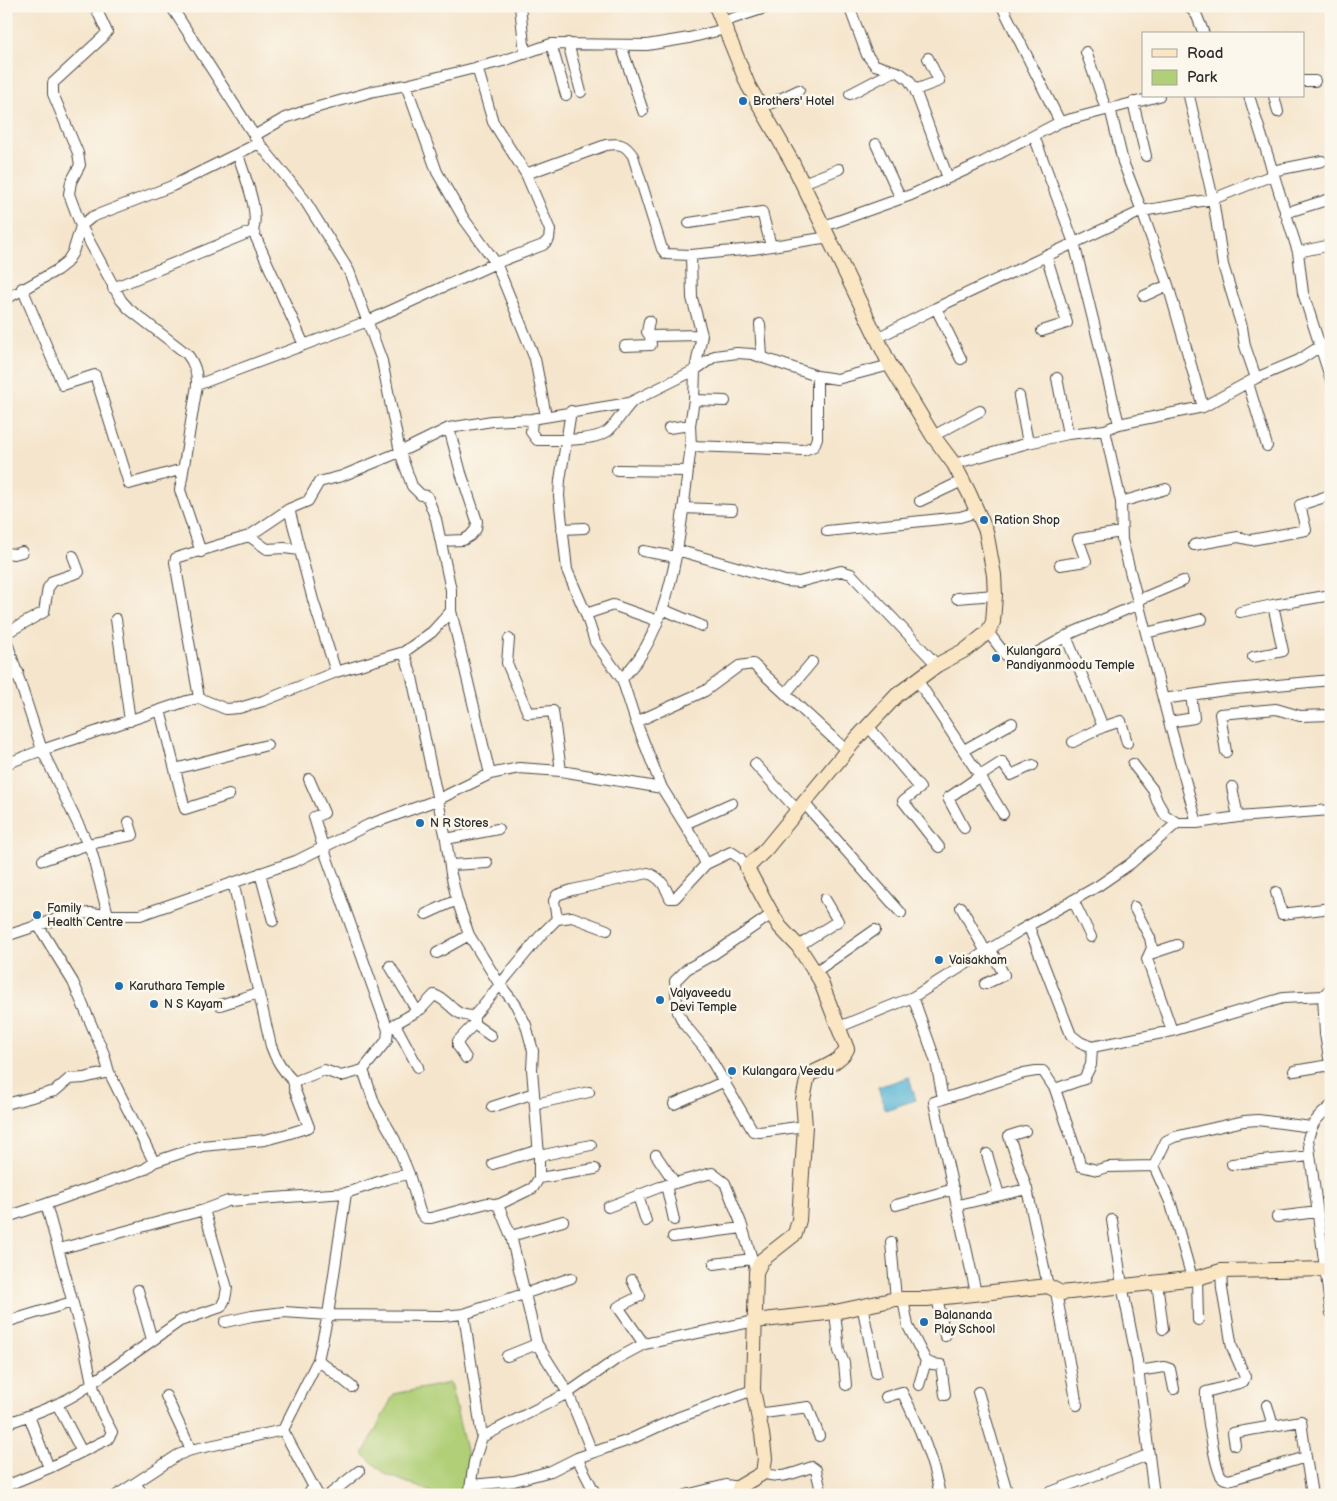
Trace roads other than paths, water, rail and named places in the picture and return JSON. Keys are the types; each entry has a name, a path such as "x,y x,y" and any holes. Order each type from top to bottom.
{"street":[{"path":"95,6 107,32 53,83 53,94 78,153 80,164 71,182 69,194 82,226 121,300 129,309 187,354 194,362 197,385 180,490 201,552"},
{"path":"171,6 256,140 304,199 349,270 382,361 400,452 412,486 421,495 427,496 436,519 451,590 451,611 490,774"},
{"path":"520,6 525,54"},
{"path":"716,6 748,85 802,183 890,365 933,436 954,464 977,512 986,531 994,574 995,595 993,622 988,632 967,649 937,665 897,695 868,726 766,849 747,868"},
{"path":"6,299 22,288 57,270 66,262 73,252 82,226 92,217 172,186 238,154 285,118 374,91 406,85 525,54 551,44 621,45 655,43 724,26 771,6"},
{"path":"848,6 867,55 875,65 900,73 909,80 915,90 948,178"},
{"path":"1002,6 1060,122"},
{"path":"1189,6 1197,16 1203,32"},
{"path":"568,43 581,92"},
{"path":"551,44 566,95"},
{"path":"621,45 643,111"},
{"path":"1086,52 1108,108 1123,162 1168,285 1203,407"},
{"path":"915,90 939,81 928,58"},
{"path":"197,385 368,321 543,245 549,240 550,230 526,174 493,122 477,67"},
{"path":"850,94 894,71"},
{"path":"1304,81 1315,80"},
{"path":"406,85 437,172 464,219 496,264 535,360 546,416"},
{"path":"761,108 799,90"},
{"path":"526,174 606,145 617,144 627,148 633,156 662,249 666,254 717,253 771,246 826,232 948,178 1060,122 1150,98"},
{"path":"1189,98 1213,199 1223,265 1242,327 1267,446"},
{"path":"1250,98 1298,252 1304,293 1319,347 1331,379"},
{"path":"1274,98 1278,112"},
{"path":"1133,102 1146,156"},
{"path":"1034,136 1074,243 1119,424"},
{"path":"876,144 901,199"},
{"path":"238,154 253,203 256,222 253,231 304,345"},
{"path":"877,338 1046,255 1142,211 1213,199 1273,173 1322,161"},
{"path":"802,183 839,169"},
{"path":"1285,213 1331,199"},
{"path":"689,224 762,212 771,246"},
{"path":"113,288 253,231"},
{"path":"1298,252 1331,245"},
{"path":"622,679 641,655 658,620 673,577 691,446 690,425 694,400 695,370 702,334 692,298 691,255"},
{"path":"1042,330 1067,323 1046,255"},
{"path":"1144,296 1168,285"},
{"path":"22,288 63,385 95,375 129,484 183,469"},
{"path":"936,308 961,359"},
{"path":"625,346 651,345 650,336 647,332 649,321"},
{"path":"760,324 762,357"},
{"path":"650,336 702,334"},
{"path":"954,464 1028,443 1068,434 1105,430 1119,424 1203,407 1252,380 1299,360 1319,347 1331,343"},
{"path":"199,698 175,562 176,558 250,536 289,509 308,501 320,482 342,476 400,452 449,428 492,421 532,419 632,402 695,370 714,356 737,353 752,354 817,376 837,379 890,365"},
{"path":"691,446 804,450 814,446 817,438 817,376"},
{"path":"1057,378 1068,434"},
{"path":"1020,396 1028,443"},
{"path":"694,400 725,402"},
{"path":"532,419 532,432 538,440 566,440 601,435 610,430 632,402"},
{"path":"933,436 980,411"},
{"path":"571,412 560,488 567,570 586,614 595,642 622,679 636,722 662,788 685,824 706,864"},
{"path":"669,428 690,425"},
{"path":"441,541 463,540 470,536 476,529 477,520 449,428"},
{"path":"1105,430 1121,502 1121,532 1169,722 1197,823"},
{"path":"617,470 688,471"},
{"path":"920,501 962,481"},
{"path":"1121,502 1166,489"},
{"path":"1194,545 1238,537 1251,540 1306,530 1300,505 1331,495"},
{"path":"683,508 732,510"},
{"path":"289,509 313,600 336,672"},
{"path":"828,530 960,517 977,512"},
{"path":"562,529 584,528"},
{"path":"1060,565 1086,561 1078,539 1121,532"},
{"path":"250,536 267,549 284,548 300,550"},
{"path":"643,551 676,554 785,581 799,582 841,570 851,574 937,665"},
{"path":"6,553 22,552"},
{"path":"6,633 44,612 48,588 53,581 79,572 73,556"},
{"path":"988,632 1011,662 1022,661 1066,636 1183,581"},
{"path":"957,598 995,595"},
{"path":"1240,612 1273,604 1331,595"},
{"path":"1253,657 1284,652 1273,604"},
{"path":"586,614 613,605 658,620"},
{"path":"662,609 702,626"},
{"path":"11,762 199,698 226,709 263,702 336,672 404,652 432,632 451,611"},
{"path":"116,620 130,721"},
{"path":"1146,632 1202,620"},
{"path":"1066,636 1103,726"},
{"path":"6,639 42,750 88,844 108,915"},
{"path":"509,639 507,663 528,713 553,712 561,771"},
{"path":"363,1070 375,1105 395,1140 409,1174 420,1212 425,1218 487,1203 498,1205 533,1188 539,1178 539,1153 532,1069 533,1051 526,1025 516,1005 500,985 469,935 457,900 412,677 404,652"},
{"path":"786,694 812,662"},
{"path":"636,722 705,691 740,666 753,664 847,751"},
{"path":"6,678 18,672"},
{"path":"918,680 1003,814"},
{"path":"1163,699 1225,690 1331,680"},
{"path":"1169,722 1194,718 1191,695"},
{"path":"1226,752 1220,714 1276,709 1300,716 1331,715"},
{"path":"160,710 185,809 228,795"},
{"path":"1073,742 1103,726 1121,721 1127,743"},
{"path":"964,750 1012,723"},
{"path":"868,726 920,788 902,801 939,847"},
{"path":"175,769 267,745"},
{"path":"964,828 948,798 1002,762 1011,774 1033,765"},
{"path":"755,764 801,807 901,913"},
{"path":"1133,764 1153,790 1165,815 1177,823 1197,823 1238,817 1331,810"},
{"path":"6,936 69,915 91,913 140,915 296,861 368,825 437,800 490,774 519,768 561,771 662,788"},
{"path":"309,779 324,813 314,817 322,847 392,1027 418,1067"},
{"path":"1232,787 1238,817"},
{"path":"685,824 732,803"},
{"path":"43,860 88,844 133,835 130,822"},
{"path":"839,1027 913,997 1098,886 1130,864 1177,823"},
{"path":"446,839 498,829"},
{"path":"557,920 554,901 557,895 648,873 658,877 664,884 670,898 675,898 706,864 731,852 740,858 747,868 780,927 798,946 820,980 847,1049 844,1054 808,1075 803,1100 805,1126 799,1220 795,1234 754,1265 714,1264"},
{"path":"450,865 486,863"},
{"path":"260,873 272,921"},
{"path":"13,1215 145,1169 154,1162 202,1146 266,1140 309,1127 294,1082 281,1069 274,1057 232,882"},
{"path":"1276,892 1282,914 1331,908"},
{"path":"798,946 838,921 825,899"},
{"path":"426,914 457,900"},
{"path":"1073,900 1091,937"},
{"path":"962,907 1004,975 985,984"},
{"path":"1134,907 1150,938 1152,948 1148,959 1172,1031"},
{"path":"772,914 714,954 687,969 675,981 678,1012 684,1024 704,1048 725,1081 753,1131 760,1132 805,1126"},
{"path":"466,1058 458,1046 458,1041 500,985 541,935 557,920 572,917 607,930"},
{"path":"38,925 74,982 104,1054 109,1072 154,1162"},
{"path":"1029,927 1071,1035 1080,1042 1092,1047 1172,1031 1283,998 1323,996 1331,988"},
{"path":"815,972 875,930"},
{"path":"437,953 469,935"},
{"path":"1150,954 1177,945"},
{"path":"390,966 417,1011"},
{"path":"220,1005 258,993"},
{"path":"294,1082 324,1070 341,1076 363,1070 387,1040 392,1027 417,1011 434,996 443,998 453,1010 474,1020 492,1036"},
{"path":"1294,1071 1330,1068 1323,996"},
{"path":"913,997 936,1062 943,1099"},
{"path":"1055,1089 1084,1079 1091,1065 1092,1047"},
{"path":"976,1293 934,1102 1036,1071 1043,1072 1055,1089 1081,1166 1097,1170 1108,1167 1154,1166"},
{"path":"6,1104 55,1091 69,1080 109,1072"},
{"path":"674,1104 725,1081"},
{"path":"492,1107 589,1092"},
{"path":"1331,1106 1318,1117 1311,1127 1308,1139 1317,1212 1328,1269 1331,1313"},
{"path":"1198,1320 1195,1278 1171,1204 1154,1166 1166,1141 1174,1137 1244,1121 1258,1120 1311,1127"},
{"path":"1025,1131 1009,1136 1027,1189 1052,1289 1077,1405"},
{"path":"493,1164 539,1153 591,1145"},
{"path":"987,1154 999,1195"},
{"path":"656,1155 670,1184 674,1220"},
{"path":"1232,1164 1310,1156"},
{"path":"539,1178 595,1169"},
{"path":"608,1207 670,1184 712,1172 726,1183 754,1265 753,1390 762,1434 765,1458 764,1473 740,1491 726,1485 686,1495"},
{"path":"58,1249 204,1210 228,1201 346,1193 390,1178 409,1174"},
{"path":"896,1205 954,1189"},
{"path":"958,1205 1027,1189"},
{"path":"283,1430 318,1360 328,1316 346,1193"},
{"path":"638,1196 646,1221"},
{"path":"6,1486 49,1468 108,1439 112,1432 102,1413 92,1383 46,1204"},
{"path":"498,1205 511,1236 537,1344 568,1393 592,1452"},
{"path":"6,1424 57,1404 81,1392 180,1321 221,1307 227,1288 204,1210"},
{"path":"1277,1217 1317,1212"},
{"path":"1112,1220 1138,1371 1154,1495"},
{"path":"511,1236 563,1222"},
{"path":"673,1237 742,1228"},
{"path":"891,1242 900,1299 908,1326 926,1361 941,1365 944,1395"},
{"path":"482,1437 568,1393 618,1358 644,1344 755,1321 835,1312 862,1305 900,1299 926,1299 976,1293 1052,1289 1061,1293 1195,1278 1220,1271 1328,1269"},
{"path":"1220,1271 1232,1346 1245,1377 1243,1382 1206,1392 1214,1460 1217,1469 1221,1477 1229,1480 1306,1457"},
{"path":"225,1322 284,1312 328,1316 442,1316 464,1314 571,1278"},
{"path":"632,1280 640,1296 618,1307 644,1344"},
{"path":"1157,1282 1163,1329"},
{"path":"138,1290 152,1340"},
{"path":"937,1297 945,1336"},
{"path":"6,1322 72,1302"},
{"path":"862,1305 876,1373"},
{"path":"835,1312 839,1351 844,1363 846,1386"},
{"path":"464,1314 482,1437 474,1462 470,1490 551,1471 592,1452 629,1440 676,1418 753,1390"},
{"path":"507,1356 537,1344"},
{"path":"318,1360 352,1387"},
{"path":"919,1385 926,1361"},
{"path":"1138,1371 1164,1367 1170,1368 1174,1389"},
{"path":"886,1396 902,1392 927,1449 940,1495"},
{"path":"978,1392 1008,1495"},
{"path":"166,1396 191,1450"},
{"path":"57,1404 82,1452"},
{"path":"1267,1405 1273,1426"},
{"path":"757,1414 808,1407 819,1436"},
{"path":"28,1416 49,1468"},
{"path":"1234,1445 1234,1432 1301,1421 1312,1495"},
{"path":"117,1495 178,1455 191,1450 283,1430"},
{"path":"283,1430 313,1493"},
{"path":"1043,1495 1148,1455"},
{"path":"577,1458 596,1495"},
{"path":"764,1473 774,1477 784,1476 812,1467 816,1470 822,1495"},
{"path":"329,1495 359,1471"},
{"path":"136,1484 144,1495"}],"water":[{"path":"909,1077 916,1100 885,1110 878,1087"}],"place":[{"name":"Brothers' Hotel","path":"743,101"},
{"name":"Ration Shop","path":"984,520"},
{"name":"Kulangara Pandiyanmoodu Temple","path":"996,658"},
{"name":"N R Stores","path":"420,823"},
{"name":"Family Health Centre","path":"37,915"},
{"name":"Vaisakham","path":"939,960"},
{"name":"Karuthara Temple","path":"119,986"},
{"name":"Valyaveedu Devi Temple","path":"660,1000"},
{"name":"N S Kayam","path":"154,1004"},
{"name":"Kulangara Veedu","path":"732,1071"},
{"name":"Balananda Play School","path":"924,1322"}]}
